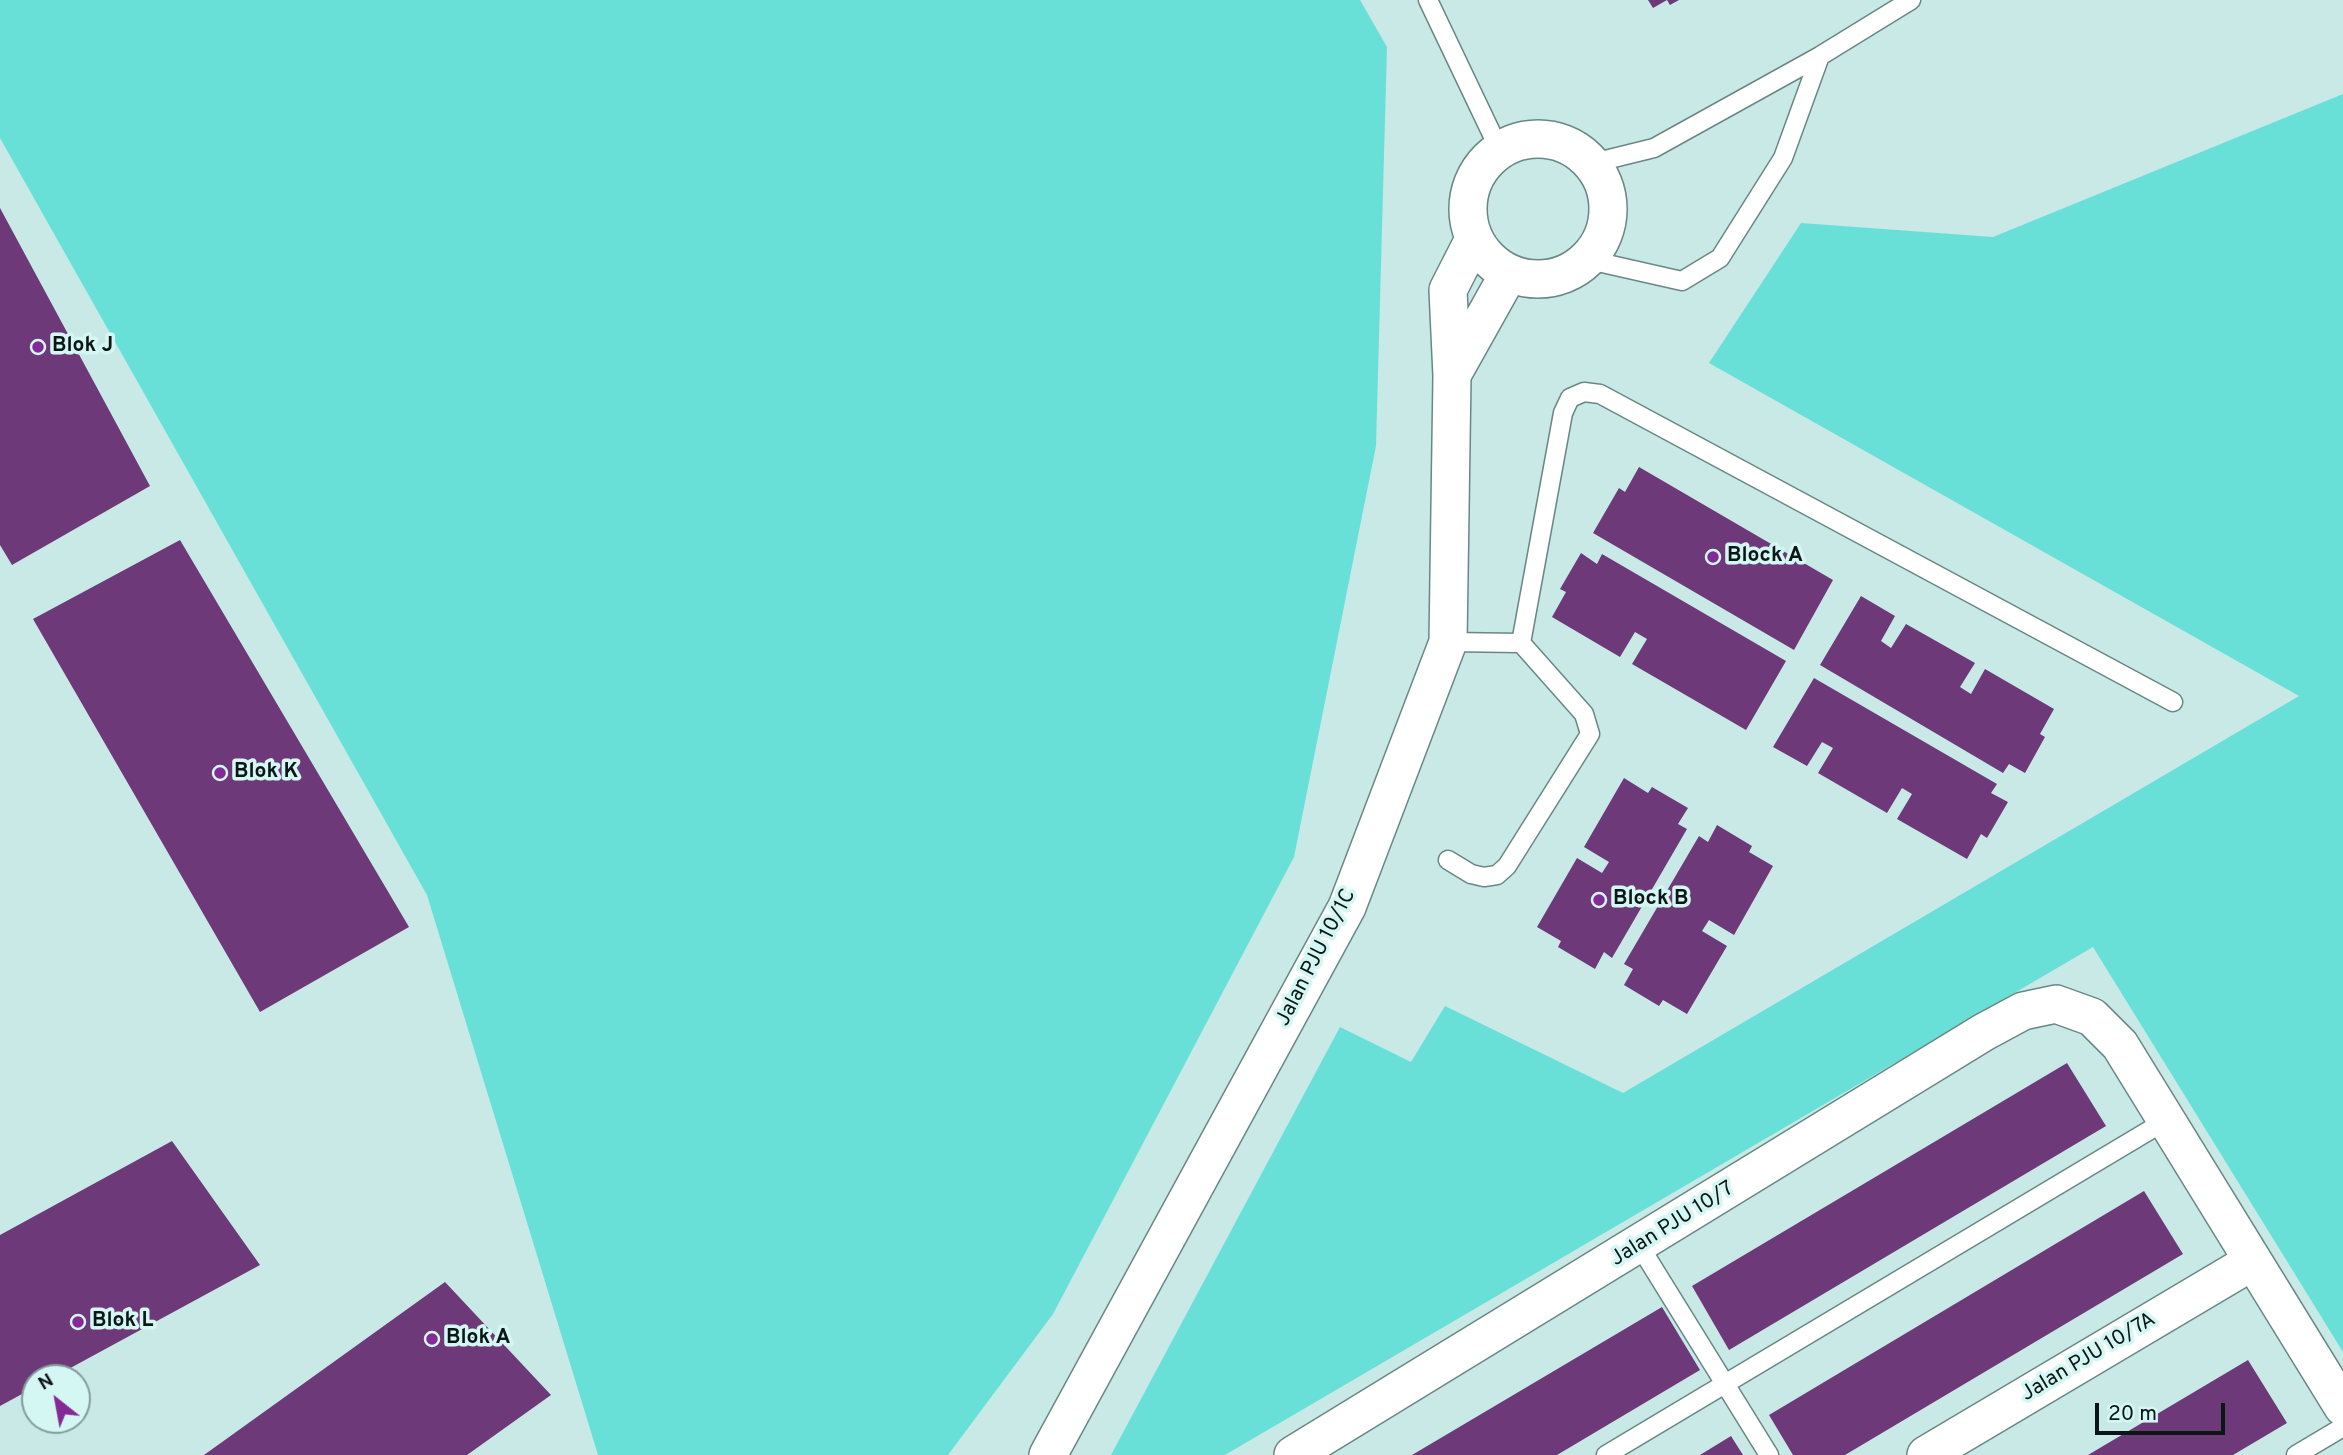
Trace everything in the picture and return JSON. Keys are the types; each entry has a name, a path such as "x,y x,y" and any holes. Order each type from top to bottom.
{"street":[{"path":"1532,138 1566,142 1593,163 1609,195 1607,230 1588,260 1550,280 1508,275 1473,241 1466,207 1475,174 1499,149 1532,138"},
{"name":"Jalan PJU 10/1C","path":"1048,1455 1347,907 1448,642 1452,376 1448,290 1473,241"},
{"name":"Jalan PJU 10/1C","path":"1452,376 1508,275"},
{"name":"Jalan PJU 10/7","path":"1293,1455 1984,1032 2023,1011 2056,1004 2092,1017 2120,1045 2165,1121"},
{"path":"2165,1121 2343,1407"},
{"name":"Jalan PJU 10/7A","path":"1926,1455 2253,1261"}],"lane":[{"path":"1428,0 1499,149"},
{"path":"1593,163 1654,148 1820,55 1911,0"},
{"path":"1588,260 1682,281 1720,258 1783,158 1820,55"},
{"path":"1521,643 1563,413 1570,398 1584,391 1600,394 2172,702"},
{"path":"1448,642 1521,643 1584,713 1590,734 1507,866 1497,875 1484,877 1471,874 1448,860"},
{"path":"1606,1455 2165,1121"},
{"path":"1639,1245 1769,1455"},
{"path":"2296,1455 2343,1427"}],"shaded area":[{"path":"0,0 1360,0 1387,47 1376,446 1294,857 1053,1314 948,1455 598,1455 427,895 0,138"},
{"path":"2343,94 2343,1352 2093,947 1225,1455 1111,1455 1340,1027 1411,1062 1445,1006 1623,1093 2299,696 1709,363 1801,223 1993,237"}],"building":[{"path":"1648,0 1667,0 1653,8"},
{"name":"Blok J","path":"0,208 150,486 12,565 0,545"},
{"name":"Block A","path":"1639,467 1833,580 1794,650 1593,533 1619,488 1625,492"},
{"name":"Blok K","path":"180,540 409,927 260,1012 33,619"},
{"name":"Block A","path":"1581,553 1597,564 1602,554 1786,661 1746,730 1632,664 1647,639 1635,632 1620,657 1552,617 1566,592 1560,589"},
{"path":"1861,596 1895,616 1881,641 1891,648 1906,624 1975,663 1960,687 1971,694 1985,669 2054,709 2040,734 2045,737 2025,773 2009,764 2003,773 1820,665"},
{"path":"1814,678 1997,784 1991,793 2008,802 1987,838 1981,834 1967,859 1897,819 1912,794 1902,788 1887,813 1818,773 1833,748 1822,742 1807,766 1773,747"},
{"name":"Block B","path":"1624,778 1648,793 1652,787 1688,808 1678,824 1687,829 1612,958 1604,952 1595,969 1558,947 1561,941 1537,927 1577,858 1602,873 1609,862 1584,847"},
{"name":"Block B","path":"1717,825 1752,846 1749,852 1773,866 1734,935 1709,920 1702,931 1727,946 1687,1014 1663,1000 1659,1006 1624,985 1633,969 1624,964 1699,836 1708,842"},
{"path":"2067,1063 2106,1126 1729,1350 1692,1286"},
{"name":"Blok L","path":"172,1141 260,1265 78,1364 21,1364 21,1395 0,1406 0,1235"},
{"path":"2144,1191 2183,1254 1845,1455 1793,1455 1769,1415"},
{"name":"Blok A","path":"445,1282 551,1395 467,1455 204,1455"},
{"path":"1662,1307 1700,1370 1557,1455 1412,1455"},
{"path":"2248,1360 2287,1423 2233,1455 2088,1455"},
{"path":"1731,1436 1743,1455 1700,1455"}],"place":[{"name":"Blok J","path":"38,347"},
{"name":"Block A","path":"1713,557"},
{"name":"Blok K","path":"220,773"},
{"name":"Block B","path":"1599,900"},
{"name":"Blok L","path":"78,1322"},
{"name":"Blok A","path":"432,1339"}]}
